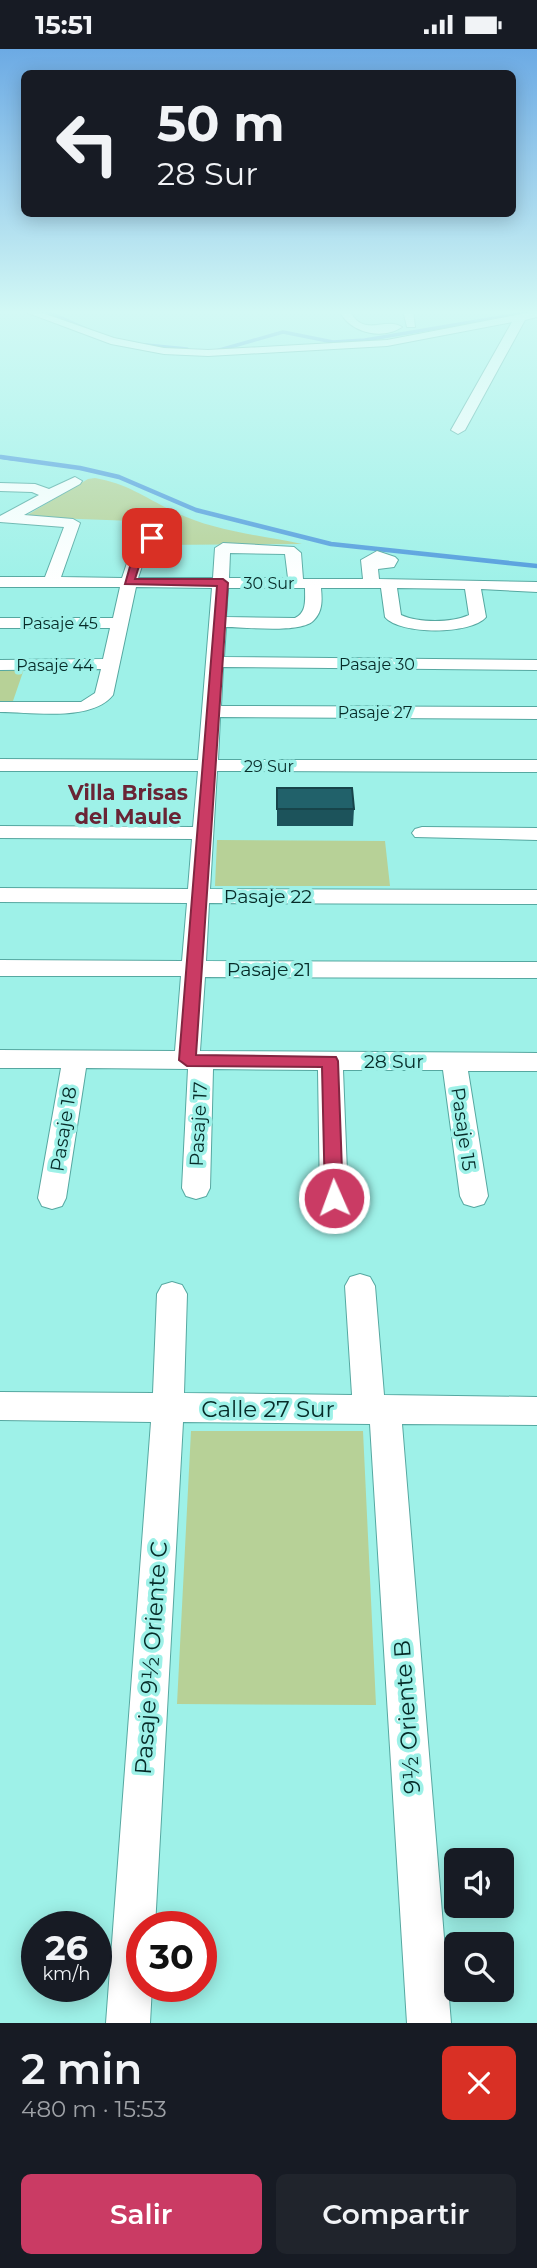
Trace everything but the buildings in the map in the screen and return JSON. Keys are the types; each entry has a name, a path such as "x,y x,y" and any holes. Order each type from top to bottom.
{"street":[{"path":"458,430 473,402"},
{"path":"56,476 75,481 2,516 35,488 56,476"},
{"path":"0,488 35,488 50,495"},
{"path":"2,516 74,523 52,581"},
{"path":"0,707 84,707 104,695 129,582 142,542 152,538"},
{"name":"Pasaje 17","path":"195,1188 194,969 223,583 223,548 289,550 293,553 305,583"},
{"path":"369,563 393,618 408,624 463,624 474,621 478,617 472,584"},
{"name":"30 Sur","path":"0,582 379,583 537,587"},
{"path":"220,622 308,621 313,615 305,583"},
{"name":"Pasaje 45","path":"0,623 120,622"},
{"name":"Pasaje 30","path":"217,662 537,665"},
{"name":"Pasaje 44","path":"0,665 111,664"},
{"name":"Pasaje 27","path":"213,711 537,713"},
{"name":"29 Sur","path":"0,765 537,766"},
{"path":"0,832 204,833"},
{"path":"422,833 537,834"},
{"name":"Pasaje 22","path":"0,895 537,897"},
{"name":"Pasaje 21","path":"0,968 537,970"},
{"name":"28 Sur","path":"0,1059 537,1062"},
{"name":"Pasaje 18","path":"52,1198 75,1060"},
{"path":"330,1061 334,1198"},
{"name":"Pasaje 15","path":"454,1061 474,1196"},
{"name":"9½ Oriente B","path":"360,1286 377,1410 429,2023"},
{"name":"Pasaje 9½ Oriente C","path":"128,2023 172,1294"},
{"name":"Calle 27 Sur","path":"0,1406 537,1411"}],"green space":[{"path":"95,478 127,488 205,524 302,544 157,545 161,536 152,532 133,533 134,521 24,517 88,479"},
{"path":"0,669 24,669 13,701 0,701"},
{"path":"217,840 385,841 390,886 215,886"},
{"path":"191,1431 363,1431 376,1705 177,1704"}],"waterway":[{"path":"0,457 13,459"},
{"path":"1,457 80,468 119,477 196,510 331,544 537,566"}],"district":[{"name":"Villa Brisas del Maule","path":"128,805"}],"route":[{"path":"152,538 142,542 129,582 223,583 187,1060 330,1061 334,1198"}]}
